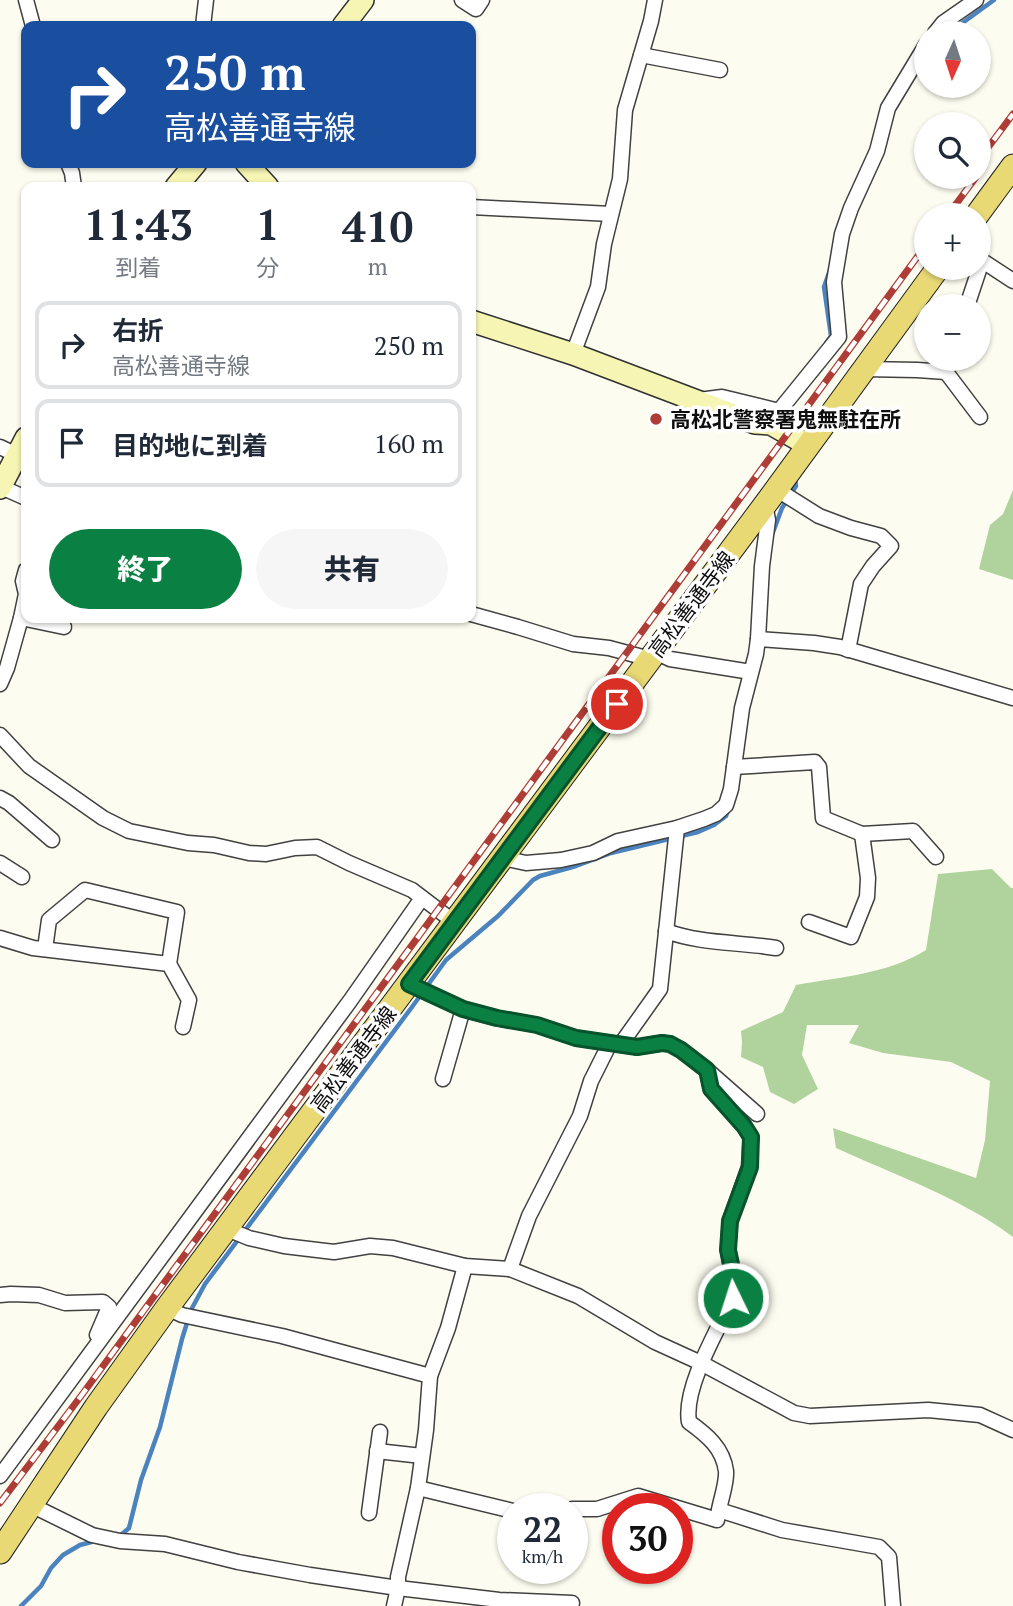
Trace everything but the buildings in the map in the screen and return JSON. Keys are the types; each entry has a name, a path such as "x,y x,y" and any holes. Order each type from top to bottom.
{"main road":[{"path":"986,203 1013,166"},
{"name":"高松善通寺線","path":"0,1552 96,1407 167,1308 771,497 929,280"}],"street":[{"path":"26,0 32,21"},
{"path":"204,21 206,0"},
{"path":"347,21 363,0"},
{"path":"462,0 476,9 482,0"},
{"path":"573,354 598,287 620,179 625,110 652,21 655,0"},
{"path":"946,21 976,0"},
{"path":"641,55 720,70"},
{"path":"694,401 722,397 779,411 839,337 834,282 842,234 877,151 888,108 914,65"},
{"path":"180,182 192,168"},
{"path":"251,168 263,182"},
{"path":"476,207 611,215"},
{"path":"991,267 1013,281"},
{"path":"476,323 573,354 755,423 771,424 808,445"},
{"path":"864,369 914,370"},
{"path":"951,371 980,417"},
{"path":"15,447 0,487 21,496"},
{"path":"503,858 526,863 561,860 593,853 618,841 677,828 716,814 726,805 731,789 742,708 758,639 762,566 771,497 851,528 881,536 891,546 861,584 848,650"},
{"path":"476,615 573,644 751,672"},
{"path":"0,684 21,618"},
{"path":"42,623 64,628"},
{"path":"758,639 814,643 848,650 1013,698"},
{"path":"0,736 29,766 103,818 130,831 250,853 266,854 317,847 412,890 454,922"},
{"path":"734,767 815,762 819,767 823,818 862,834 913,831 936,857"},
{"path":"0,798 52,840"},
{"path":"510,1269 529,1216 580,1116 591,1081 615,1044 660,989 677,828"},
{"path":"809,922 851,937 867,897 868,878 862,834"},
{"path":"0,863 22,877"},
{"path":"46,949 49,920 85,890 177,912 169,964 189,1000 183,1027"},
{"path":"0,1476 422,898"},
{"path":"666,931 684,938 776,948"},
{"path":"0,938 33,948 169,964"},
{"path":"409,984 463,1009 537,1025 576,1038 637,1047 670,1044 707,1070 757,1114"},
{"path":"443,1079 463,1009"},
{"path":"588,1508 638,1496 716,1520 719,1510 726,1473 723,1461 710,1438 689,1422 688,1413 701,1363 736,1288 728,1250 730,1221 750,1167 752,1145 751,1137 744,1126 711,1089 707,1070"},
{"path":"227,1229 249,1238 284,1246 334,1252 370,1246 393,1248 465,1266 510,1269 578,1296 655,1342 701,1363 794,1413 810,1416 928,1410 980,1415 1013,1430"},
{"path":"394,1606 418,1488 430,1376 448,1328 465,1266"},
{"path":"0,1295 39,1294 65,1303 103,1302 109,1307 96,1336 95,1347"},
{"path":"167,1308 182,1315 282,1336 430,1376"},
{"path":"369,1513 380,1432"},
{"path":"377,1451 422,1456"},
{"path":"418,1488 497,1507"},
{"path":"31,1505 93,1535 120,1541 165,1544 250,1564 398,1588 499,1600 572,1602"},
{"path":"719,1510 782,1530 879,1547 889,1557 892,1606"}],"green space":[{"path":"1013,490 1013,580 979,569 990,525 1003,514"},
{"path":"992,869 1013,888 1013,1237 972,1210 836,1148 833,1128 976,1178 985,1140 990,1081 951,1062 883,1053 849,1043 859,1025 807,1025 802,1055 818,1089 794,1104 770,1092 763,1067 741,1057 741,1031 783,1012 796,985 880,970 926,950 938,874"}],"waterway":[{"path":"965,21 994,0"},
{"path":"826,343 831,336 824,287 831,267"},
{"path":"772,535 782,508 796,486 795,479"},
{"path":"121,1535 129,1528 141,1480 160,1427 191,1310 205,1284 446,960 540,876 611,853 698,832 726,816 729,808"},
{"path":"21,1606 41,1586 51,1568 63,1555 80,1545 95,1541"}],"railway":[{"path":"991,144 1013,114"},
{"path":"957,203 967,189"},
{"path":"0,1503 914,261"}],"place":[{"name":"高松北警察署鬼無駐在所","path":"656,419"}],"route":[{"path":"617,704 409,984 463,1009 537,1025 576,1038 637,1047 670,1044 707,1070 711,1089 744,1126 751,1137 752,1145 750,1167 730,1221 728,1250 736,1288 733,1298"}]}
